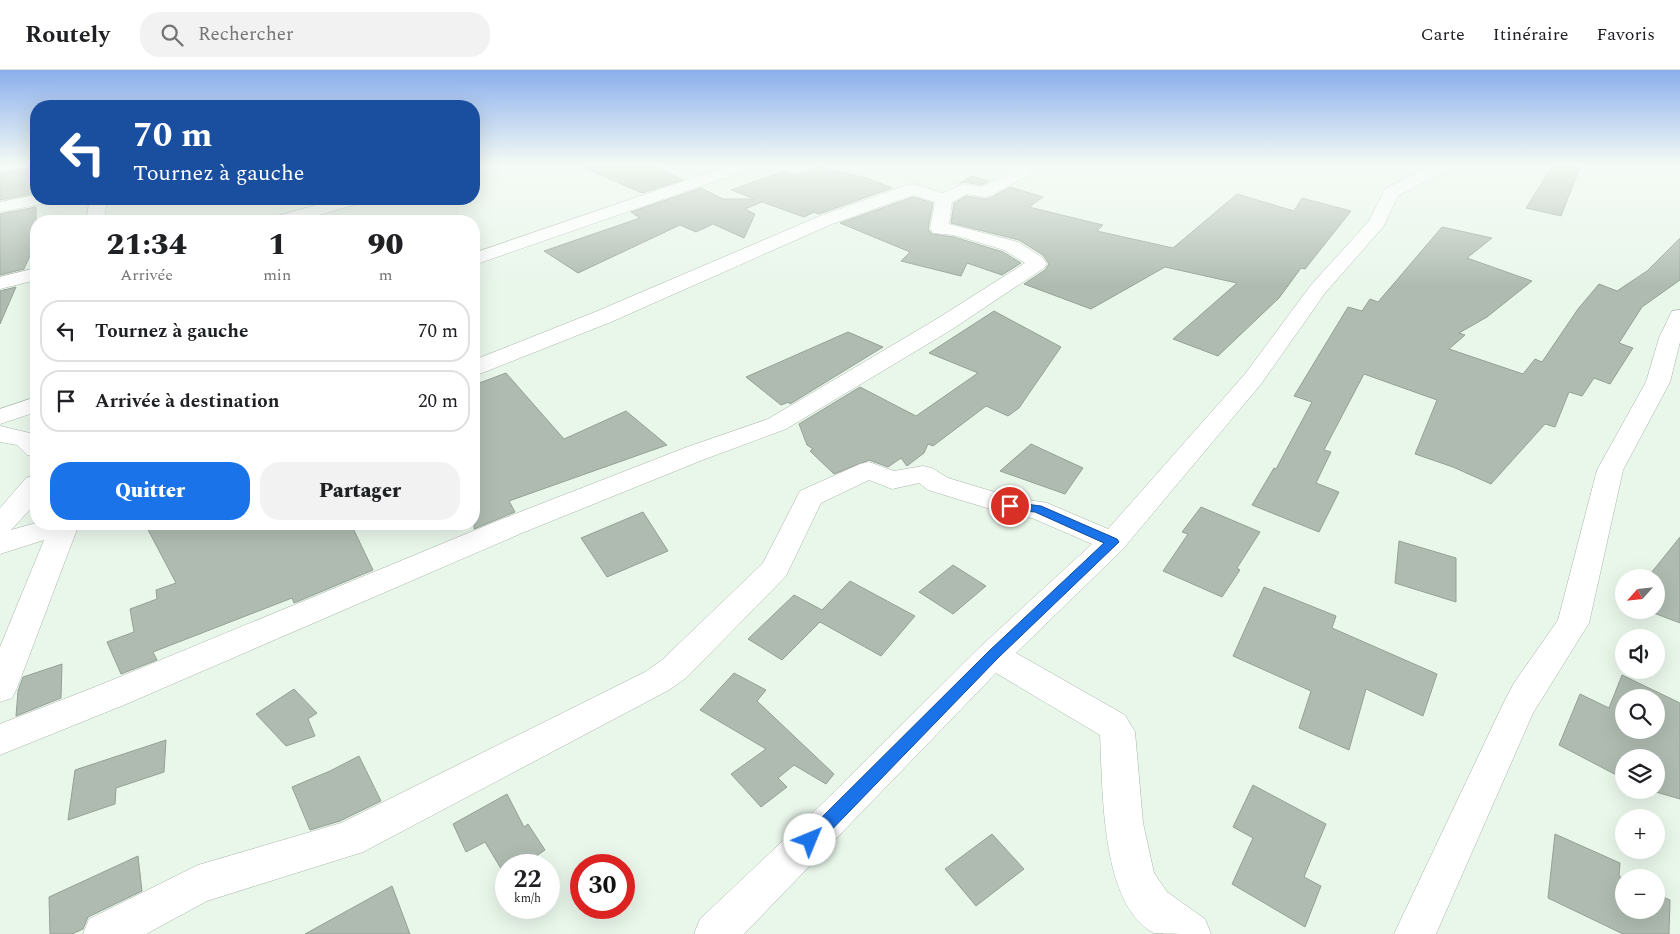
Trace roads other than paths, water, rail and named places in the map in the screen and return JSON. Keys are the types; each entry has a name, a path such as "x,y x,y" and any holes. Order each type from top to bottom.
{"street":[{"path":"300,215 333,205"},
{"path":"480,257 630,205"},
{"path":"480,366 602,316 826,220 866,205"},
{"path":"0,740 112,695 521,522 696,453 777,424 943,325 1037,264 1011,246 956,230 939,228 943,205"},
{"path":"715,934 844,807 993,655 1113,542 1253,379 1318,289 1377,223 1385,205"},
{"path":"0,283 30,276"},
{"path":"1415,934 1516,712 1526,693 1573,623 1610,470 1658,382 1670,338 1680,316"},
{"path":"0,417 30,406"},
{"path":"0,434 25,439 30,444"},
{"path":"104,934 198,884 349,839 657,681 674,669 775,568 810,497 870,470 892,480 923,474 938,484 983,498 1010,506 1037,509 1113,542"},
{"path":"0,525 30,493"},
{"path":"0,544 45,530"},
{"path":"0,688 62,530"},
{"path":"993,655 1113,725 1117,732 1124,823 1135,880 1152,906 1190,934"}]}
